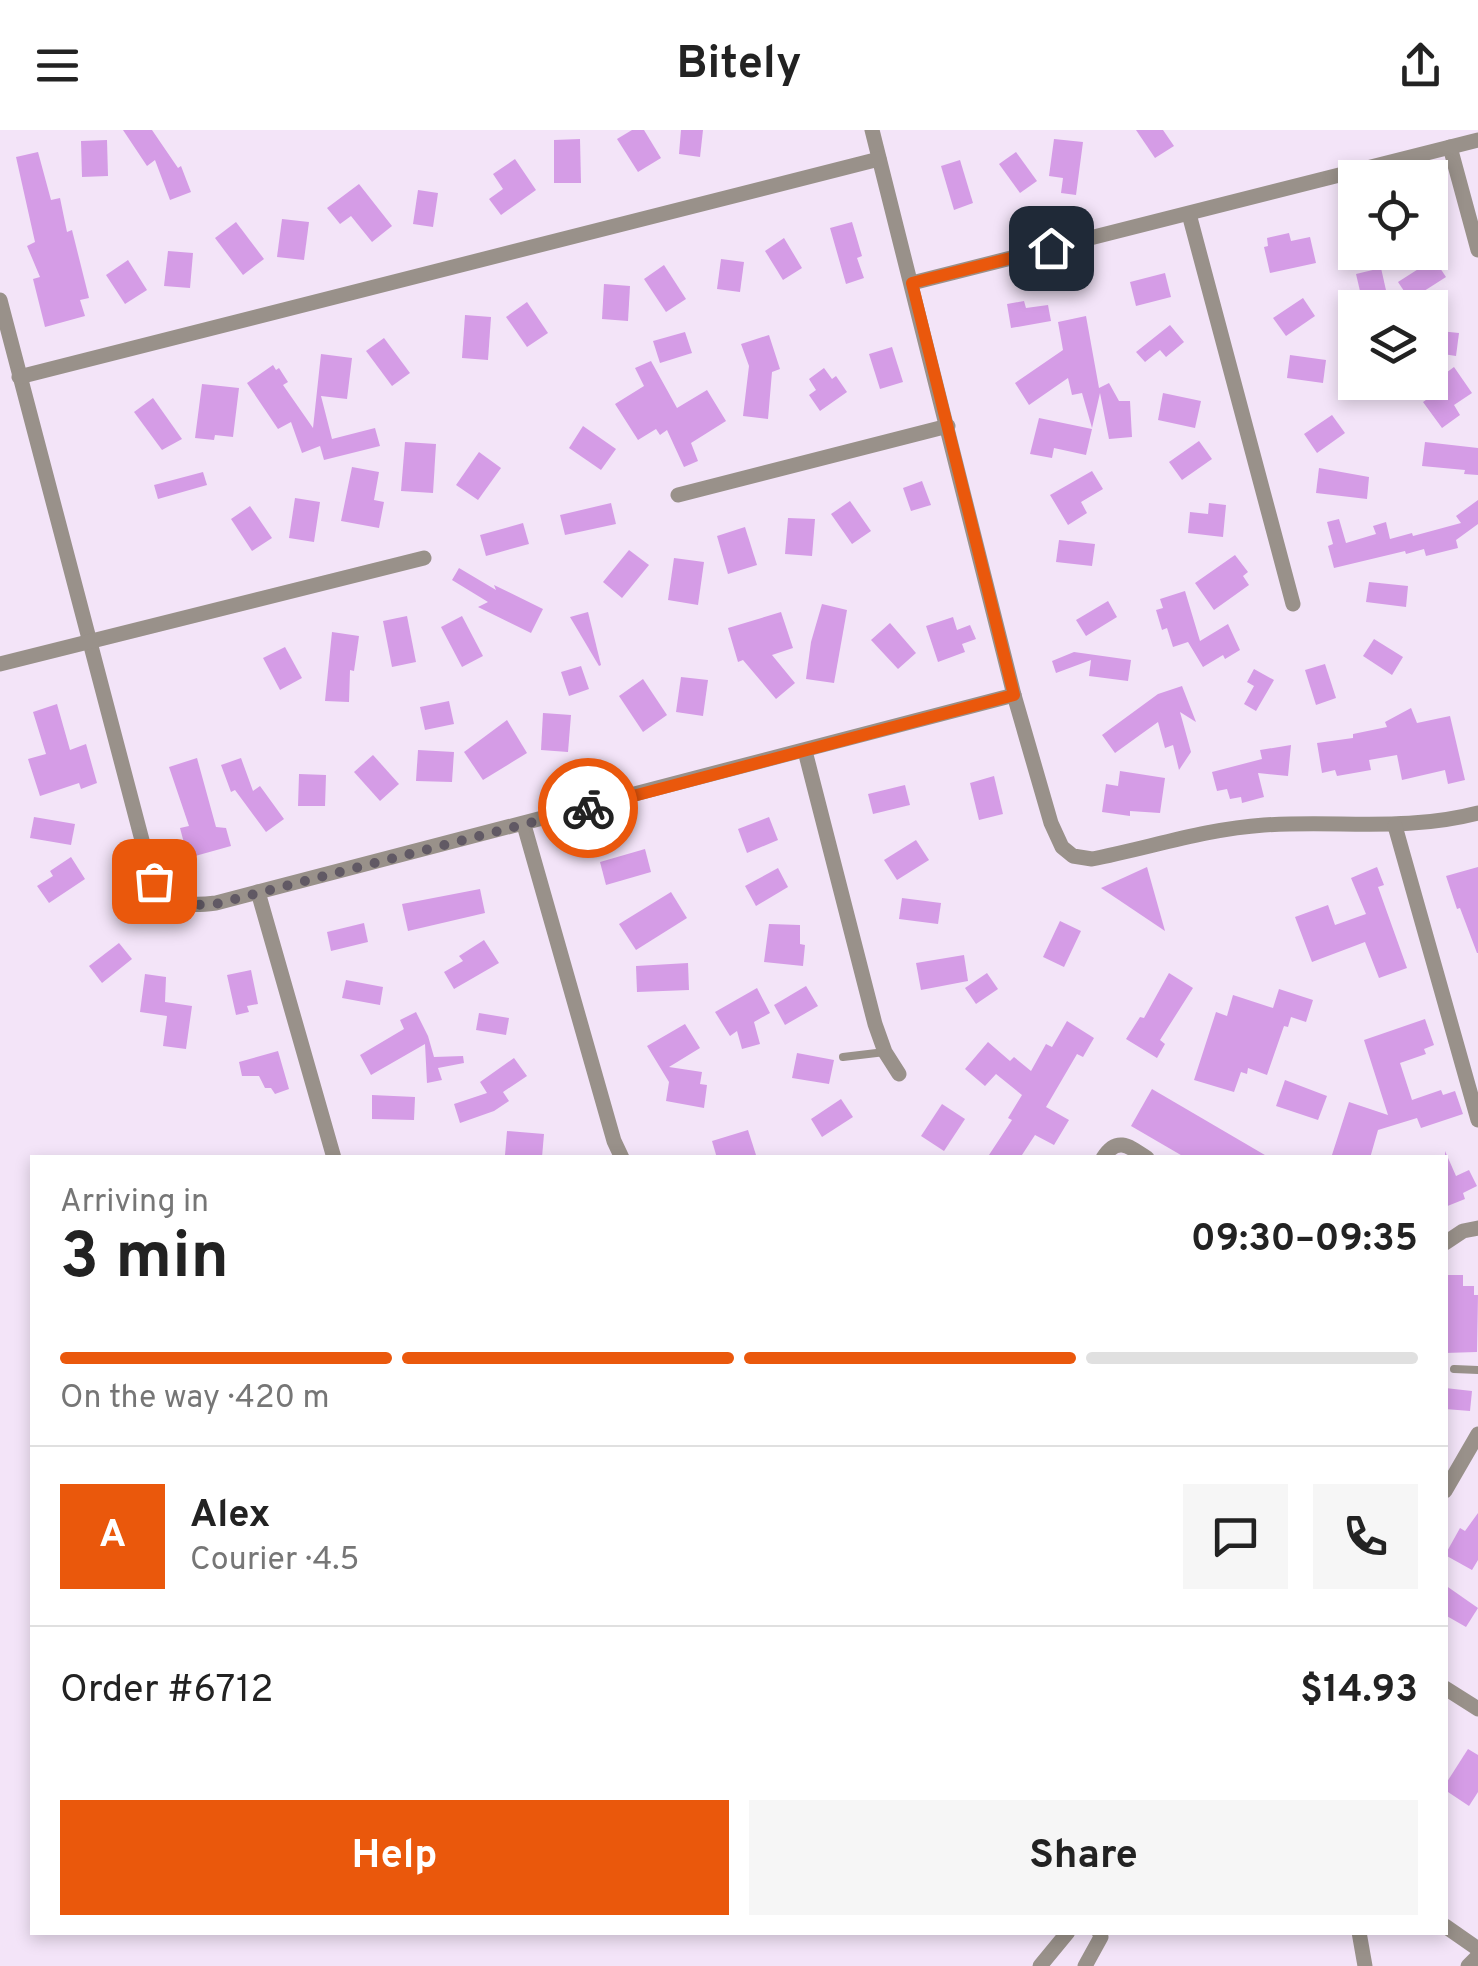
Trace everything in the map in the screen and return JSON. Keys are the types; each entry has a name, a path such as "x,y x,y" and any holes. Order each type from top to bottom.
{"street":[{"path":"872,130 1014,695 1051,823 1062,846 1074,856 1092,859 1218,830 1262,825 1395,826 1478,813"},
{"path":"912,283 1478,140"},
{"path":"1450,147 1478,250"},
{"path":"20,377 879,159"},
{"path":"1189,214 1293,604"},
{"path":"0,300 154,881 179,904 216,904 1014,695"},
{"path":"678,495 948,426"},
{"path":"0,664 424,558"},
{"path":"806,752 884,1052 899,1074"},
{"path":"524,824 621,1155"},
{"path":"1395,826 1478,1120"},
{"path":"258,892 333,1155"},
{"path":"1105,1155 1114,1144 1120,1143 1142,1155"},
{"path":"1448,1241 1463,1231 1478,1228"},
{"path":"1448,1486 1478,1434"},
{"path":"1448,1690 1478,1709"},
{"path":"1448,1928 1478,1952 1468,1966"},
{"path":"1040,1966 1066,1935"},
{"path":"1085,1966 1100,1935"},
{"path":"1360,1935 1364,1966"}],"lane":[{"path":"843,1057 884,1052"},
{"path":"1454,1369 1478,1370"}],"building":[{"path":"123,130 152,130 178,168 181,166 191,192 170,200 155,160 147,166"},
{"path":"632,130 644,130 661,158 638,172 617,139"},
{"path":"681,130 703,130 700,157 679,154"},
{"path":"1136,130 1163,130 1174,146 1155,158"},
{"path":"580,139 581,183 554,183 554,140"},
{"path":"1054,139 1083,142 1076,195 1061,193 1063,178 1049,176"},
{"path":"107,140 108,176 82,177 81,141"},
{"path":"38,152 51,200 60,198 67,232 72,230 89,298 80,300 85,316 45,327 33,279 40,277 27,246 35,242 16,157"},
{"path":"1016,152 1037,181 1020,193 999,164"},
{"path":"515,159 536,190 501,215 489,199 503,189 493,174"},
{"path":"960,160 973,203 954,210 941,166"},
{"path":"359,184 392,226 372,242 351,216 340,224 327,208"},
{"path":"418,190 438,193 433,227 413,224"},
{"path":"282,219 309,222 304,260 277,257"},
{"path":"236,222 264,259 243,275 215,238"},
{"path":"852,222 864,278 846,284 830,228"},
{"path":"1289,233 1291,241 1310,237 1316,263 1270,273 1264,247 1268,246 1267,238"},
{"path":"784,238 802,268 783,280 765,251"},
{"path":"168,251 193,253 190,288 164,286"},
{"path":"721,259 744,262 740,292 717,289"},
{"path":"128,260 147,290 125,304 106,275"},
{"path":"664,265 686,299 666,312 644,279"},
{"path":"1381,270 1386,290 1360,290 1356,274"},
{"path":"1417,270 1441,270 1446,277 1426,290 1403,290 1398,282"},
{"path":"1165,273 1171,297 1136,306 1130,282"},
{"path":"604,284 630,286 628,321 602,319"},
{"path":"1303,298 1315,316 1286,336 1273,318"},
{"path":"1024,301 1026,308 1048,305 1051,321 1011,328 1007,304"},
{"path":"527,302 548,333 527,347 506,317"},
{"path":"465,315 491,317 488,360 462,358"},
{"path":"1086,316 1099,388 1109,383 1119,401 1130,401 1132,437 1109,439 1100,393 1092,428 1082,393 1072,395 1068,378 1029,405 1015,383 1063,350 1058,322"},
{"path":"1170,325 1184,342 1166,357 1160,350 1145,362 1136,352"},
{"path":"685,332 692,353 660,363 653,341"},
{"path":"1448,332 1459,333 1456,356 1448,355"},
{"path":"769,335 780,369 772,372 768,419 743,416 749,366 741,344"},
{"path":"384,338 410,373 392,386 366,351"},
{"path":"892,347 903,382 880,389 869,354"},
{"path":"321,354 352,358 347,399 321,396 332,439 375,428 380,446 324,460 320,446 302,453 291,422 278,429 247,383 273,365 276,370 279,368 288,382 283,385 313,428"},
{"path":"1290,355 1326,360 1323,383 1287,378"},
{"path":"651,361 677,408 707,390 726,421 691,443 698,461 684,467 667,430 660,435 656,429 638,440 615,404 644,386 635,368"},
{"path":"1454,367 1472,393 1454,405 1460,415 1442,428 1423,402 1448,400 1448,371"},
{"path":"824,368 832,379 836,376 847,392 820,411 809,395 816,390 809,379"},
{"path":"202,384 239,388 233,437 195,438"},
{"path":"1163,393 1201,401 1195,428 1158,420"},
{"path":"153,398 182,439 162,450 134,412"},
{"path":"1332,415 1345,433 1317,453 1304,434"},
{"path":"1039,418 1092,429 1086,455 1054,448 1052,458 1030,454"},
{"path":"583,426 616,449 601,470 569,448"},
{"path":"1199,441 1212,459 1182,480 1169,462"},
{"path":"405,442 436,444 433,493 401,491"},
{"path":"1425,442 1478,448 1478,475 1422,466"},
{"path":"479,452 501,468 478,500 456,485"},
{"path":"352,467 379,472 374,500 384,502 379,528 341,521"},
{"path":"1319,468 1369,477 1367,499 1316,493"},
{"path":"1092,471 1103,489 1081,502 1087,513 1068,525 1050,495"},
{"path":"203,472 207,485 158,499 154,485"},
{"path":"922,481 931,505 911,511 903,488"},
{"path":"295,498 320,502 314,542 289,538"},
{"path":"1478,500 1478,524 1456,540 1458,548 1426,556 1424,549 1406,554 1405,551 1334,568 1327,522 1339,519 1346,543 1376,534 1373,526 1386,522 1390,539 1412,533 1413,536 1461,523 1456,516"},
{"path":"850,501 871,531 852,544 831,514"},
{"path":"611,503 616,524 565,535 560,515"},
{"path":"1209,503 1226,505 1223,537 1188,533 1190,512 1208,514"},
{"path":"250,506 272,538 252,551 231,519"},
{"path":"788,518 815,519 812,556 785,554"},
{"path":"523,523 529,544 486,556 480,535"},
{"path":"745,527 757,565 728,574 717,536"},
{"path":"1059,540 1095,544 1092,566 1056,562"},
{"path":"629,550 649,565 622,598 603,582"},
{"path":"1235,555 1248,572 1243,576 1249,585 1214,610 1195,583"},
{"path":"674,558 704,562 698,605 668,600"},
{"path":"459,568 496,590 494,585 543,609 531,633 478,607 488,602 452,580"},
{"path":"1369,582 1408,586 1406,607 1366,602"},
{"path":"1185,591 1200,641 1228,624 1240,650 1203,667 1188,642 1173,647 1156,610 1163,608 1160,599"},
{"path":"1108,601 1117,617 1086,636 1076,620"},
{"path":"822,604 847,610 834,683 806,679"},
{"path":"588,612 601,665 599,666 570,617"},
{"path":"781,612 793,648 772,655 795,683 776,699 743,660 738,662 728,628"},
{"path":"407,616 416,662 392,667 383,621"},
{"path":"462,616 483,656 462,667 441,627"},
{"path":"953,617 957,630 970,625 976,639 962,644 965,652 938,662 926,626"},
{"path":"890,623 916,653 898,669 871,640"},
{"path":"332,632 359,636 354,671 350,670 349,702 325,701"},
{"path":"1374,639 1403,657 1392,675 1363,656"},
{"path":"285,647 302,678 280,690 263,658"},
{"path":"1074,652 1131,660 1128,681 1089,676 1091,660 1056,673 1052,661"},
{"path":"1325,664 1336,698 1316,705 1305,670"},
{"path":"581,666 589,689 569,696 561,672"},
{"path":"1254,669 1274,680 1256,711 1244,704 1254,686 1247,682"},
{"path":"681,677 708,680 703,716 676,712"},
{"path":"643,679 667,715 643,732 619,696"},
{"path":"1182,686 1196,722 1180,712 1191,752 1179,770 1173,745 1165,748 1158,722 1115,753 1102,735 1158,694"},
{"path":"449,701 454,724 425,730 420,707"},
{"path":"57,704 70,750 86,744 97,783 81,789 79,783 40,796 28,759 46,754 33,712"},
{"path":"1411,708 1417,723 1450,716 1465,780 1448,784 1445,770 1402,780 1397,755 1369,760 1371,770 1337,776 1335,770 1322,773 1317,743 1353,738 1353,734 1387,727 1385,722"},
{"path":"543,713 571,715 568,752 541,750"},
{"path":"507,720 527,753 483,780 464,752"},
{"path":"1291,745 1288,776 1258,773 1264,797 1242,803 1241,797 1230,799 1227,789 1217,791 1212,772 1262,759 1260,750"},
{"path":"418,750 454,752 452,782 416,781"},
{"path":"373,755 399,784 380,801 354,772"},
{"path":"197,758 216,827 226,828 231,846 188,858 180,828 189,826 169,767"},
{"path":"241,758 253,791 260,786 284,819 266,832 235,790 231,792 221,765"},
{"path":"1120,771 1165,778 1160,813 1130,811 1130,816 1102,812 1106,784 1118,786"},
{"path":"299,774 326,775 325,806 298,806"},
{"path":"994,776 1003,814 979,820 970,783"},
{"path":"905,785 910,805 873,814 868,794"},
{"path":"34,817 75,824 71,845 30,838"},
{"path":"769,817 778,840 747,853 738,829"},
{"path":"916,840 929,860 897,880 884,860"},
{"path":"645,849 651,872 606,885 600,862"},
{"path":"71,857 85,879 49,903 37,886"},
{"path":"1147,867 1165,931 1101,888"},
{"path":"1377,867 1384,885 1378,887 1407,968 1379,978 1365,942 1312,962 1295,917 1328,905 1335,925 1366,914 1351,878"},
{"path":"1478,867 1478,953 1477,953 1446,876"},
{"path":"778,868 788,887 756,906 745,886"},
{"path":"480,889 485,913 408,931 402,904"},
{"path":"671,892 687,918 636,950 619,924"},
{"path":"902,898 941,903 938,924 899,919"},
{"path":"1060,921 1081,931 1064,967 1043,957"},
{"path":"364,923 368,942 331,951 327,932"},
{"path":"769,924 800,925 800,944 805,945 803,966 764,962"},
{"path":"484,940 499,963 454,989 444,972 463,961 459,956"},
{"path":"119,943 132,959 102,983 89,966"},
{"path":"964,955 968,981 921,990 916,963"},
{"path":"688,963 689,990 637,992 636,966"},
{"path":"251,970 258,1004 247,1006 249,1012 236,1015 227,975"},
{"path":"987,973 998,989 976,1004 965,988"},
{"path":"1169,973 1193,988 1160,1040 1165,1044 1157,1058 1126,1039 1140,1017 1144,1018"},
{"path":"145,974 166,977 165,1002 192,1006 186,1049 163,1046 167,1016 140,1012"},
{"path":"346,980 383,987 380,1005 342,998"},
{"path":"806,986 818,1006 785,1025 774,1005"},
{"path":"757,988 770,1013 754,1022 760,1044 742,1049 737,1031 730,1036 715,1012"},
{"path":"1279,989 1313,1000 1306,1022 1291,1017 1288,1027 1284,1026 1267,1075 1248,1068 1247,1074 1241,1072 1234,1092 1194,1080 1216,1012 1227,1016 1233,995 1273,1008"},
{"path":"416,1012 434,1057 463,1056 464,1063 438,1068 442,1080 427,1083 425,1044 371,1075 360,1055 404,1029 400,1020"},
{"path":"479,1013 509,1018 506,1035 476,1030"},
{"path":"1425,1019 1434,1045 1424,1049 1426,1054 1400,1063 1412,1100 1441,1090 1443,1095 1455,1091 1463,1114 1421,1128 1417,1118 1378,1130 1371,1155 1332,1155 1349,1102 1388,1115 1364,1040"},
{"path":"1067,1021 1094,1038 1083,1057 1077,1054 1046,1107 1069,1120 1054,1145 1035,1135 1022,1155 989,1155 1012,1120 1008,1118 1022,1095 996,1074 985,1086 965,1069 988,1042 1010,1061 1014,1057 1031,1071 1046,1044 1052,1047"},
{"path":"685,1024 700,1048 669,1067 702,1072 700,1084 707,1085 704,1108 666,1101 669,1082 647,1046"},
{"path":"278,1051 289,1089 275,1094 271,1088 265,1088 259,1076 242,1076 239,1062"},
{"path":"797,1053 834,1060 829,1084 792,1078"},
{"path":"514,1058 527,1076 503,1092 509,1101 460,1123 454,1104 487,1093 480,1082"},
{"path":"1285,1080 1327,1096 1318,1120 1276,1106"},
{"path":"1152,1089 1265,1155 1181,1155 1131,1126"},
{"path":"372,1095 415,1097 414,1120 372,1119"},
{"path":"841,1099 853,1117 822,1137 811,1119"},
{"path":"942,1104 965,1119 944,1151 921,1136"},
{"path":"748,1130 756,1155 716,1155 712,1141"},
{"path":"507,1131 544,1134 542,1155 505,1155"},
{"path":"1448,1158 1456,1176 1469,1170 1477,1186 1463,1193 1465,1199 1448,1206"},
{"path":"1448,1275 1463,1275 1463,1286 1474,1286 1474,1295 1478,1295 1477,1352 1448,1353"},
{"path":"1448,1388 1472,1391 1470,1411 1448,1409"},
{"path":"1478,1513 1478,1560 1472,1570 1448,1557 1460,1528 1465,1531"},
{"path":"1448,1587 1478,1608 1466,1627 1448,1617"},
{"path":"1468,1749 1478,1755 1478,1792 1469,1806 1448,1792 1448,1780"}],"way so far":[{"path":"154,881 179,904 216,904 588,808"}],"route":[{"path":"588,808 1014,695 912,283 1051,248"}]}
